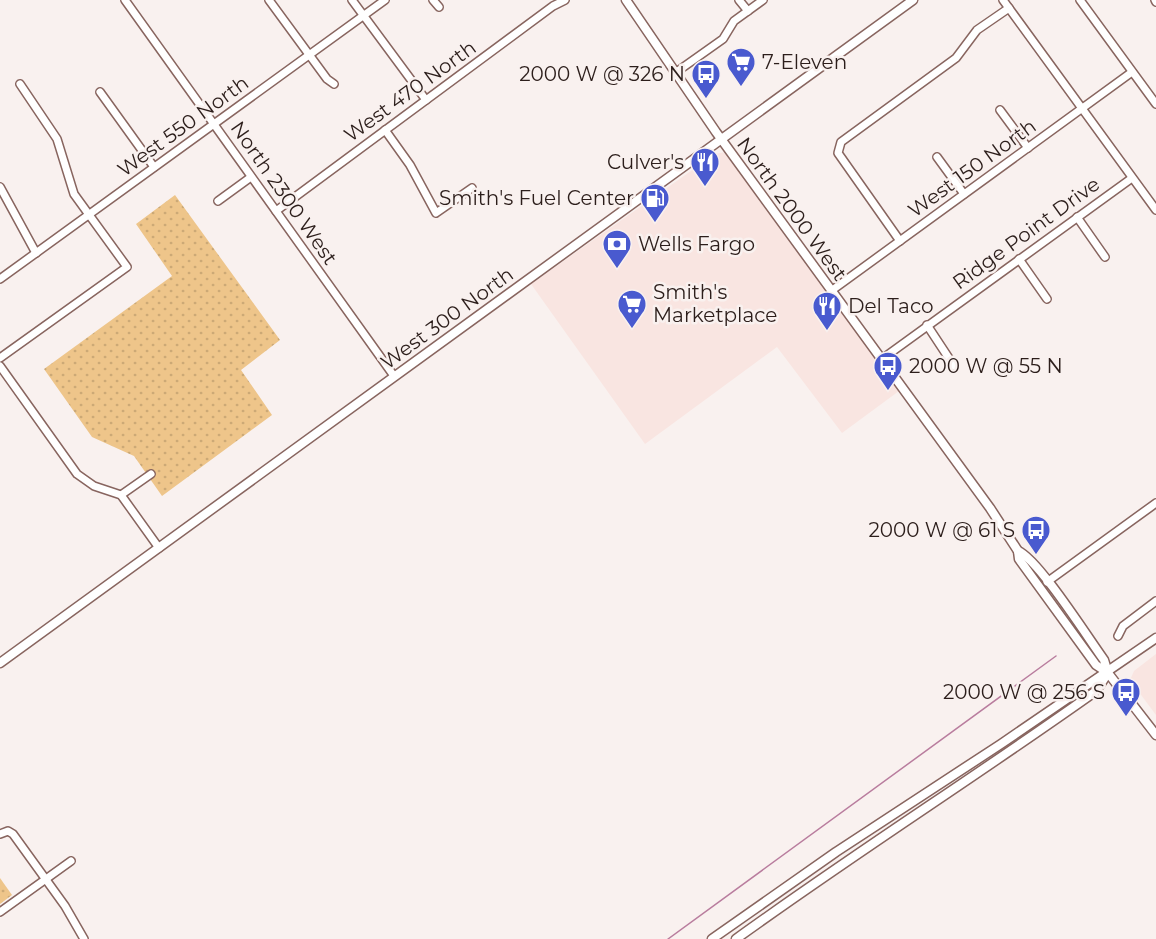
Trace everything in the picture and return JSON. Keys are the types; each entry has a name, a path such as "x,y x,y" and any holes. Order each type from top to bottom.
{"main road":[{"name":"North 2000 West","path":"626,0 722,140 882,359 1018,551 1019,559 1096,665 1108,673 1156,735"},
{"name":"West 300 North","path":"0,663 913,0"},
{"name":"North 2000 West","path":"1018,551 1026,554 1047,582 1104,660 1108,673"},
{"path":"712,939 836,852 1001,744 1090,681 1108,673 1156,638"},
{"path":"736,939 1087,698 1100,686 1108,673"}],"street":[{"name":"North 2300 West","path":"125,0 394,376"},
{"path":"269,0 309,55 334,84"},
{"path":"352,0 426,100"},
{"name":"West 550 North","path":"0,279 385,0"},
{"path":"433,0 439,7"},
{"name":"West 470 North","path":"276,211 565,0"},
{"path":"739,0 748,11"},
{"path":"675,73 723,39 734,21 763,0"},
{"path":"1003,0 1156,210"},
{"path":"1080,0 1156,104"},
{"path":"900,241 838,153 841,142 956,58 977,30 1009,8"},
{"name":"West 150 North","path":"831,291 1132,72"},
{"path":"0,358 127,267 70,186 57,140 20,84"},
{"path":"100,92 154,167"},
{"path":"1000,110 1028,148"},
{"path":"385,130 410,165 436,213 472,188"},
{"path":"937,157 964,194"},
{"path":"218,201 251,177"},
{"name":"Ridge Point Drive","path":"882,359 1132,177"},
{"path":"0,188 3,204 36,253"},
{"path":"1077,217 1106,257"},
{"path":"1019,259 1047,299"},
{"path":"927,325 954,366"},
{"path":"0,366 77,474 94,486 121,495 159,548"},
{"path":"121,495 151,474"},
{"path":"1047,582 1156,503"},
{"path":"1118,636 1123,626 1156,601"},
{"path":"0,834 8,831 45,879 84,939"},
{"path":"0,912 71,861"}],"shaded area":[{"path":"725,152 899,391 842,433 777,347 645,444 531,284 715,154"},
{"path":"175,195 280,340 241,370 272,415 162,496 134,456 92,437 44,369 172,276 136,224"},
{"path":"1156,654 1156,715 1130,680 1134,671"},
{"path":"0,878 12,895 0,904"}],"waterway":[{"path":"668,939 1056,656"}],"place":[{"name":"7-Eleven","path":"741,88"},
{"name":"2000 W @ 326 N","path":"706,100"},
{"name":"Culver's","path":"705,188"},
{"name":"Smith's Fuel Center","path":"655,224"},
{"name":"Wells Fargo","path":"617,270"},
{"name":"Smith's Marketplace","path":"632,330"},
{"name":"Del Taco","path":"827,332"},
{"name":"2000 W @ 55 N","path":"888,392"},
{"name":"2000 W @ 61 S","path":"1036,556"},
{"name":"2000 W @ 256 S","path":"1126,718"}]}
